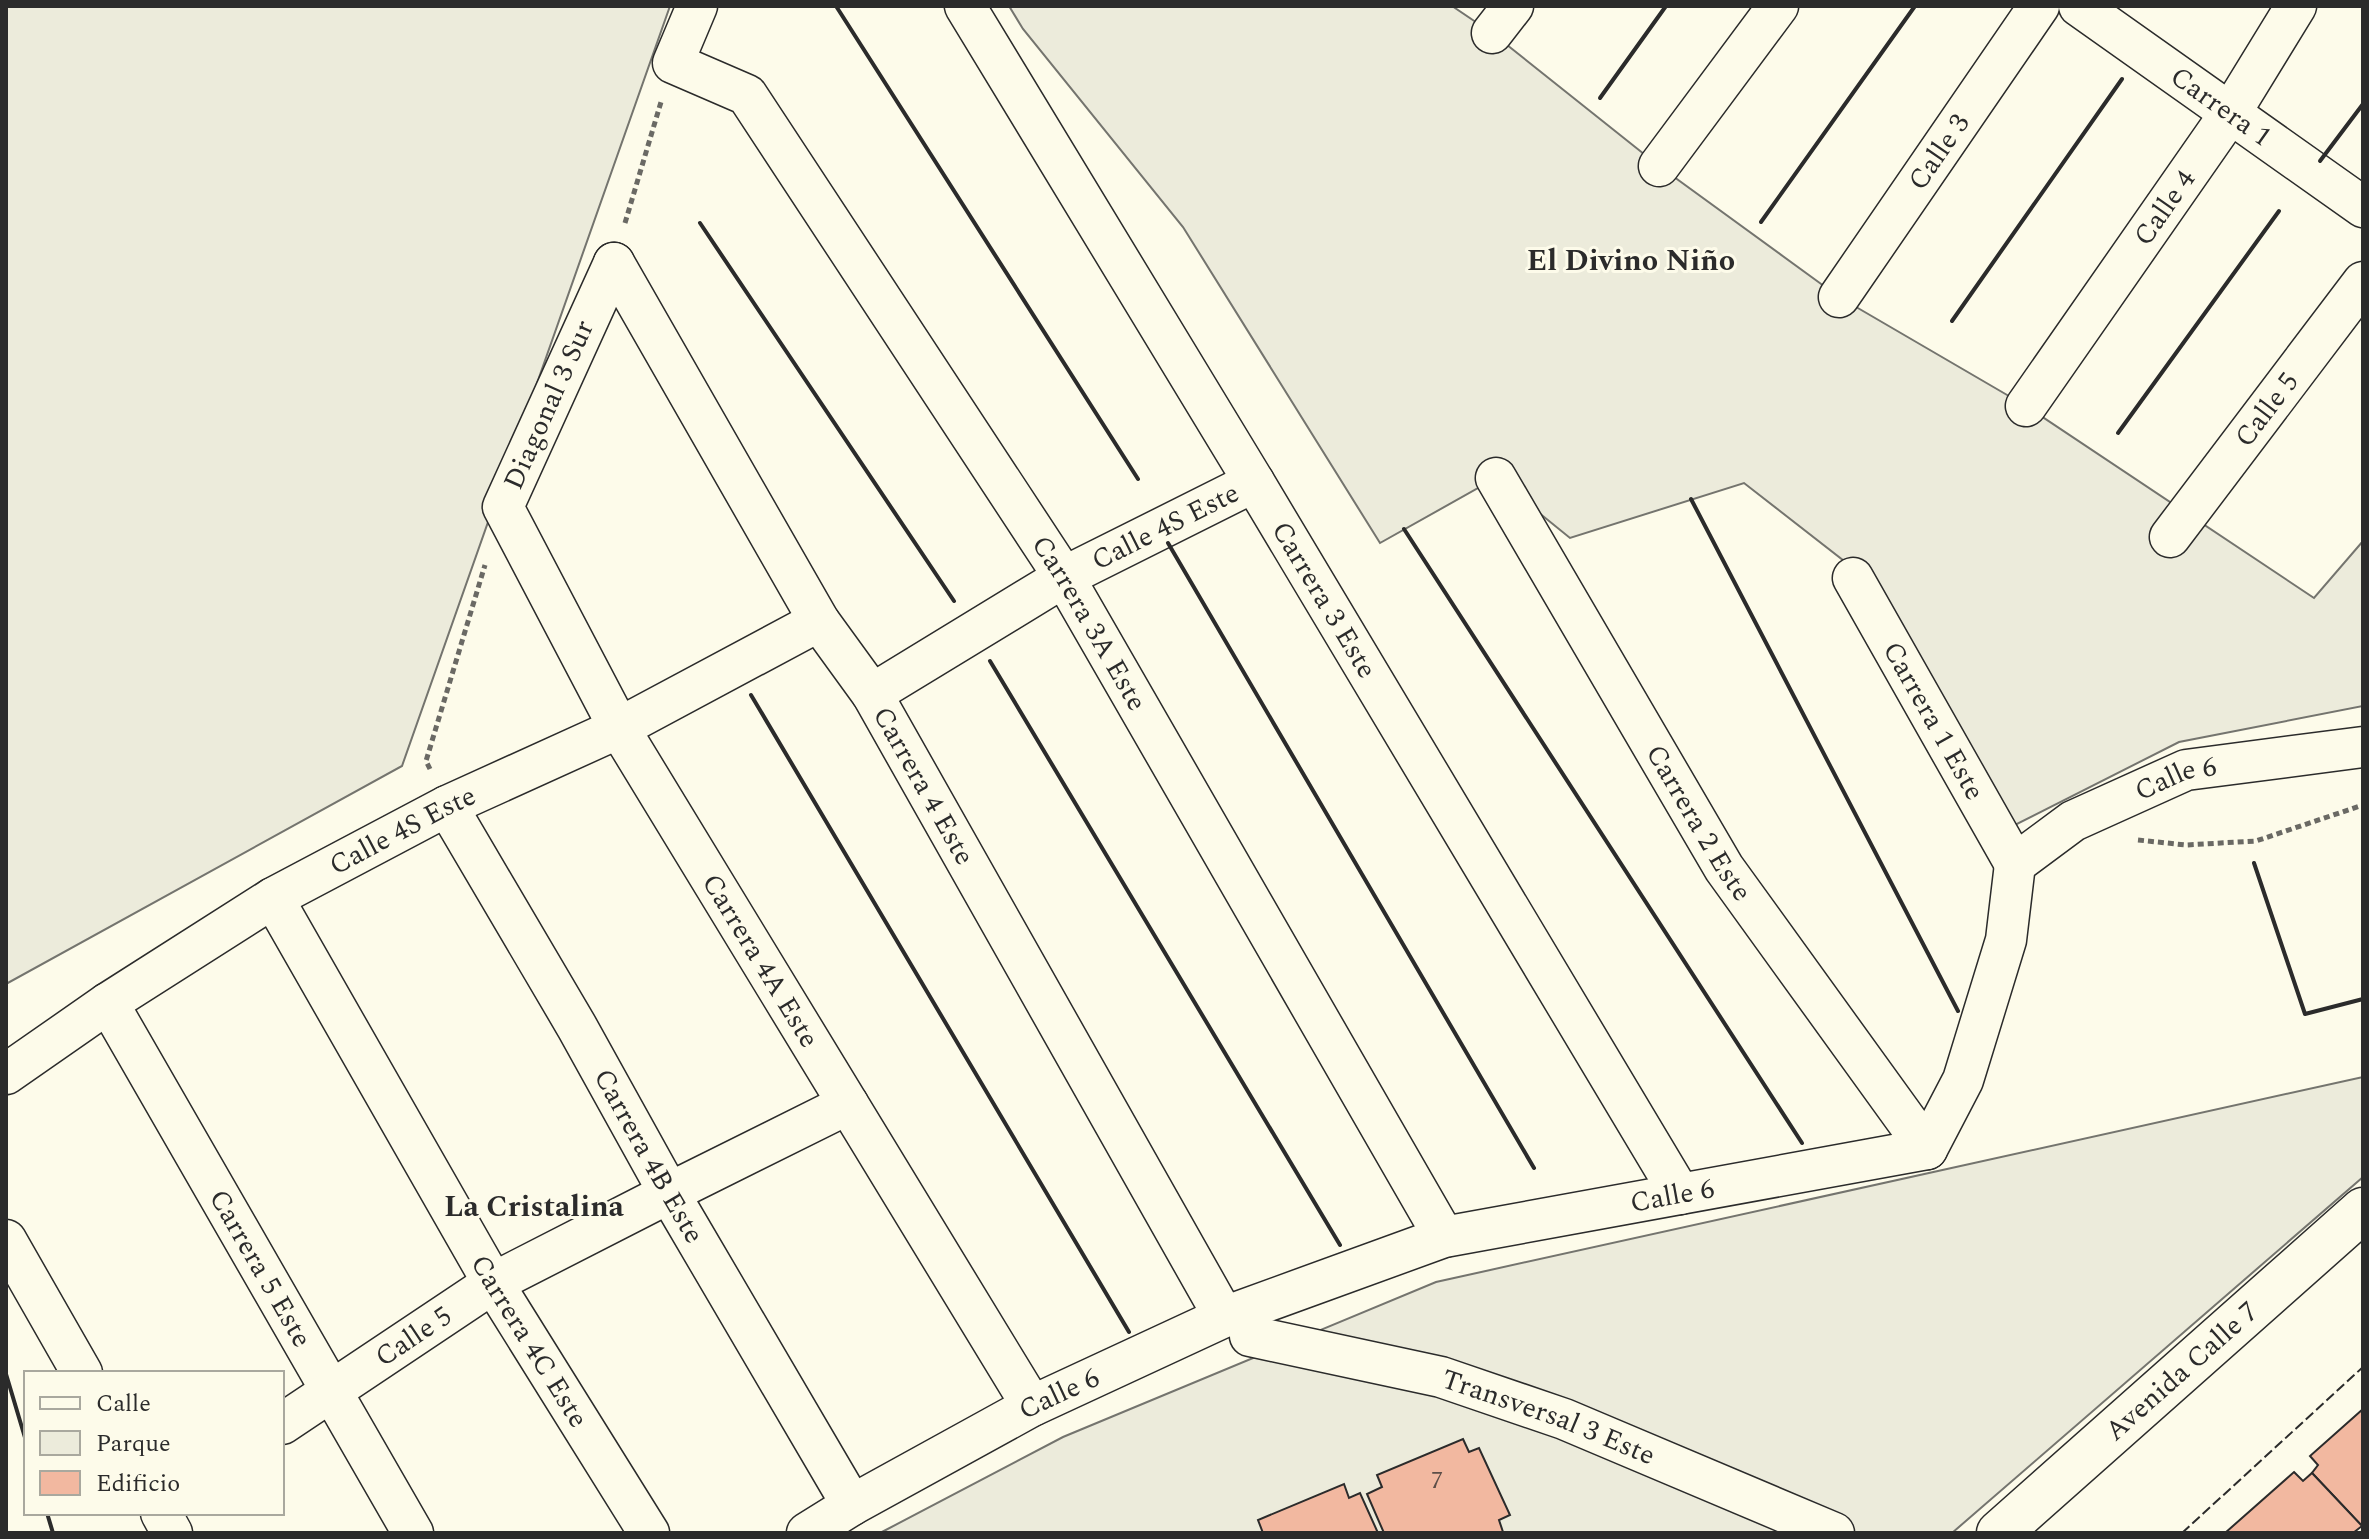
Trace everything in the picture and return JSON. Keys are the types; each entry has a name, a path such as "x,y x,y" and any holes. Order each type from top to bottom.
{"main road":[{"name":"Avenida Calle 7","path":"1999,1533 2363,1210"}],"street":[{"path":"673,63 697,6"},
{"name":"Carrera 3 Este","path":"965,6 1680,1194"},
{"path":"1659,166 1778,6"},
{"name":"Calle 3","path":"1839,297 2039,6"},
{"name":"Carrera 1","path":"2079,6 2363,207"},
{"name":"Calle 4","path":"2026,406 2231,112 2296,6"},
{"name":"Carrera 3A Este","path":"673,63 747,95 1064,577 1444,1237"},
{"name":"Diagonal 3 Sur","path":"503,507 614,263"},
{"name":"Carrera 4 Este","path":"614,263 819,621 872,694 1237,1326"},
{"name":"Calle 5","path":"2170,537 2363,282"},
{"name":"Carrera 2 Este","path":"1496,478 1724,868 1927,1149"},
{"name":"Calle 4S Este","path":"872,694 1064,577 1254,482"},
{"name":"Carrera 4A Este","path":"503,507 619,728 1032,1406"},
{"name":"Carrera 1 Este","path":"1853,578 2015,864"},
{"name":"Calle 4S Este","path":"6,1074 108,1003 273,898 447,806 619,728 819,621"},
{"name":"Calle 6","path":"2015,864 2073,821 2186,770 2363,747"},
{"name":"Carrera 4B Este","path":"447,806 852,1505"},
{"path":"1927,1149 1963,1080 2006,940 2015,864"},
{"name":"Carrera 4C Este","path":"273,898 493,1283 649,1533"},
{"name":"Carrera 5 Este","path":"108,1003 413,1533"},
{"name":"Calle 5","path":"284,1423 493,1283 848,1104"},
{"name":"Calle 6","path":"807,1533 1032,1406 1237,1326 1444,1237 1927,1149"},
{"path":"6,1240 81,1371"},
{"name":"Transversal 3 Este","path":"1237,1326 1441,1377 1564,1419 1834,1533"},
{"path":"162,1515 172,1533"}],"path":[{"path":"614,263 673,63"},
{"name":"Diagonal 3 Sur","path":"447,806 426,761 503,507"},
{"path":"2073,821 2125,838 2186,845 2256,841 2363,805"}],"green space":[{"path":"6,6 670,6 402,766 6,984"},
{"path":"1009,6 1452,6 1492,33 1659,166 1839,297 2026,406 2314,598 2363,541 2363,706 2179,742 2015,825 1862,575 1744,483 1570,538 1496,478 1380,543 1183,227 1023,29"},
{"path":"2363,1077 2363,1177 1952,1533 880,1533 1063,1437 1436,1282"}],"building":[{"path":"2363,1409 2362,1526 2312,1473 2318,1465 2310,1456"},
{"path":"1463,1439 1469,1452 1479,1448 1510,1515 1499,1520 1503,1532 1384,1533 1367,1494 1382,1487 1377,1475"},
{"path":"2294,1472 2303,1481 2312,1473 2362,1526 2353,1533 2225,1533"},
{"path":"1344,1484 1349,1498 1360,1493 1378,1533 1263,1533 1258,1520"}],"fence":[{"path":"2182,1533 2363,1367"}],"wall":[{"path":"836,6 1138,479"},
{"path":"1600,98 1666,6"},
{"path":"1761,222 1915,6"},
{"path":"1952,321 2122,79"},
{"path":"2320,161 2363,104"},
{"path":"2118,433 2279,211"},
{"path":"700,223 954,601"},
{"path":"1691,499 1958,1011"},
{"path":"1404,529 1802,1143"},
{"path":"1168,543 1534,1168"},
{"path":"990,661 1340,1245"},
{"path":"751,695 1129,1332"},
{"path":"2254,863 2305,1014 2363,999"},
{"path":"6,1374 24,1434"},
{"path":"48,1515 53,1533"}],"district":[{"name":"El Divino Niño","path":"1631,261"},
{"name":"La Cristalina","path":"534,1207"}]}
